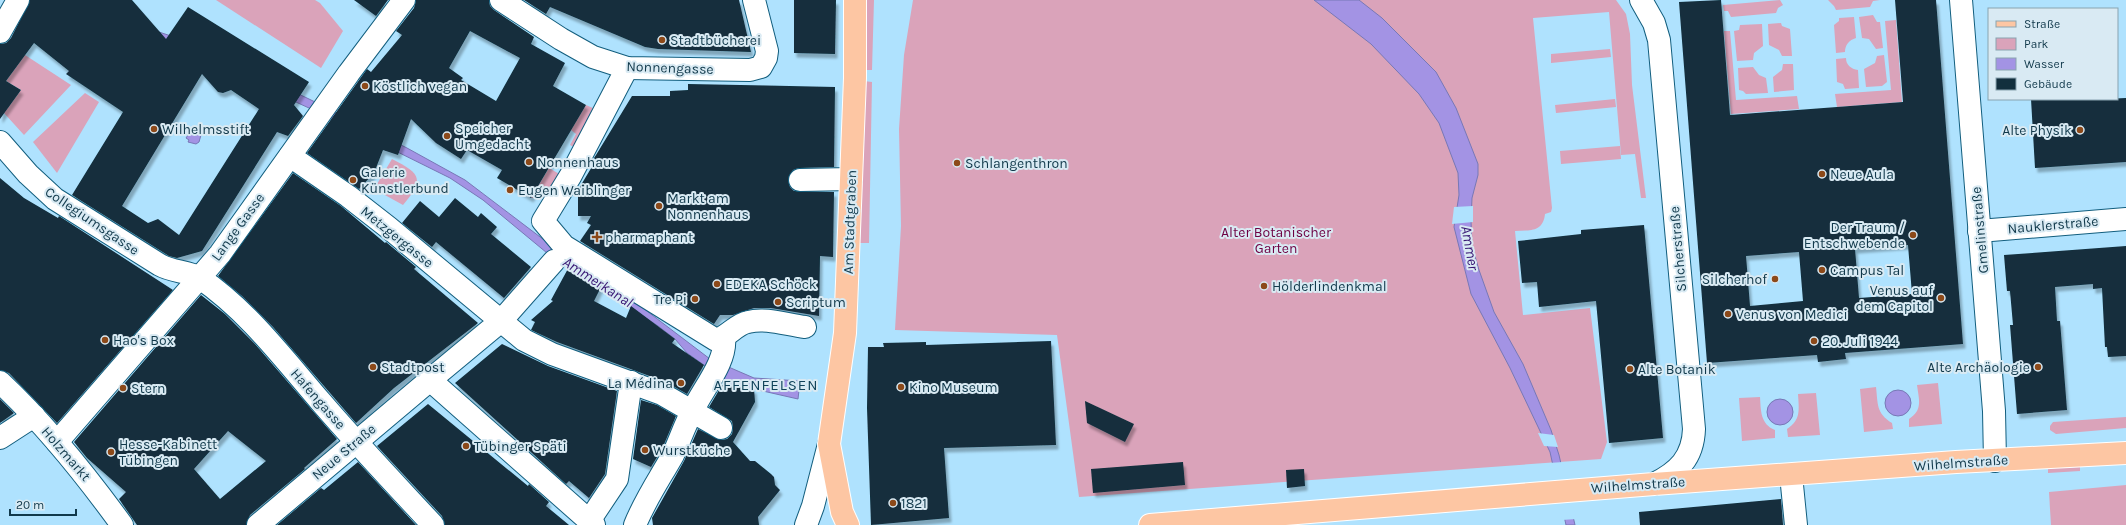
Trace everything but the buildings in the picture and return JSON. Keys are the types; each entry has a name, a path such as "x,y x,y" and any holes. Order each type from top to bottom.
{"main road":[{"name":"Am Stadtgraben","path":"848,525 842,512 829,444 845,333 852,179 855,78 855,0"},
{"name":"Wilhelmstraße","path":"1150,525 1654,484 2126,453"}],"street":[{"path":"0,32 18,0"},
{"name":"Lange Gasse","path":"57,442 198,277 220,254 369,46 404,0"},
{"name":"Nonnengasse","path":"501,0 561,39 593,57 627,68 750,70 761,67 764,63 767,51 754,0"},
{"name":"Silcherstraße","path":"1641,0 1654,24 1659,40 1694,429 1694,442 1686,459 1674,472 1654,484"},
{"name":"Gmelinstraße","path":"1961,0 1994,411 1995,461"},
{"path":"627,68 571,175 543,221 564,246 706,336 716,340 724,338 748,322 788,324 804,327"},
{"name":"Collegiumsgasse","path":"0,142 39,185 64,206 160,265 168,269 198,277"},
{"name":"Metzgergasse","path":"290,156 384,224 524,340 552,354 662,394 721,428"},
{"path":"800,180 852,179"},
{"name":"Nauklerstraße","path":"1979,231 2126,219"},
{"path":"501,321 554,261"},
{"name":"Hafengasse","path":"198,277 227,299 263,334 356,442 434,525"},
{"name":"Neue Straße","path":"258,525 501,321"},
{"path":"635,525 645,502 673,454 692,411 716,369 725,346 724,338"},
{"path":"430,380 592,523 617,479 631,382"},
{"path":"0,382 34,416"},
{"name":"Holzmarkt","path":"0,438 34,416 92,484 122,525"},
{"name":"Am Stadtgraben","path":"806,525 813,506 829,444"},
{"path":"1791,475 1796,525"}],"green space":[{"path":"216,0 315,0 320,3 343,31 321,68"},
{"path":"865,0 874,0 872,70 863,70"},
{"name":"Alter Botanischer Garten","path":"913,0 1616,0 1626,14 1630,34 1632,85 1646,198 1641,198 1635,154 1621,155 1609,12 1533,18 1552,208 1551,212 1545,214 1544,220 1538,227 1530,230 1515,231 1523,315 1590,308 1607,442 1601,459 1079,497 1057,335 895,330 901,226 899,129 904,55"},
{"path":"1780,0 1783,5 1778,8 1776,13 1731,17 1728,11 1724,11 1723,5"},
{"path":"1828,0 1880,0 1873,1 1870,7 1836,10"},
{"path":"1873,15 1877,22 1880,22 1883,48 1876,49 1869,39 1862,38 1859,17"},
{"path":"1854,17 1856,38 1848,43 1845,52 1836,53 1834,25 1839,21 1839,18"},
{"path":"1896,20 1902,102 1837,107 1835,94 1891,90 1885,21"},
{"path":"1781,23 1782,26 1790,29 1792,56 1782,56 1779,50 1769,45 1768,24"},
{"path":"1762,24 1763,46 1754,53 1753,60 1737,61 1734,31 1739,30 1740,25"},
{"path":"1724,31 1730,31 1736,100 1797,96 1799,109 1731,114"},
{"path":"1610,49 1611,57 1551,63 1551,54"},
{"path":"25,55 71,85 24,135 4,113 21,90 6,81"},
{"path":"1884,55 1887,82 1882,86 1866,87 1864,69 1875,63 1877,56"},
{"path":"1846,58 1849,66 1858,70 1859,88 1845,89 1843,84 1837,82 1836,59"},
{"path":"1783,64 1793,64 1794,90 1774,92 1773,77 1782,70"},
{"path":"1753,67 1759,75 1766,78 1768,93 1746,94 1739,90 1738,68"},
{"path":"864,81 872,82 869,243 860,243"},
{"path":"85,93 99,102 57,173 33,142"},
{"path":"1615,99 1616,107 1556,113 1555,105"},
{"path":"586,105 595,109 576,148 570,145 576,134 571,130"},
{"path":"1620,146 1621,159 1561,164 1560,151"},
{"path":"392,159 409,169 417,178 417,183 414,189 403,205 374,189"},
{"path":"549,168 561,175 548,197 531,198"},
{"path":"1938,383 1942,424 1909,427 1909,419 1916,412 1919,404 1917,385"},
{"path":"1876,387 1880,412 1892,423 1893,429 1864,432 1860,389"},
{"path":"1816,393 1820,435 1788,437 1787,429 1795,422 1798,414 1798,394"},
{"path":"1760,397 1762,416 1766,424 1775,430 1775,438 1742,441 1739,398"},
{"path":"2126,417 2126,428 2056,434 2050,430 2050,426 2053,422"},
{"path":"2080,465 2080,471 2048,473 2048,468"},
{"path":"2126,485 2126,525 2051,525 2049,492"}],"water":[{"name":"Ammer","path":"1314,0 1359,0 1382,18 1436,72 1456,108 1478,164 1478,175 1472,198 1472,246 1494,312 1523,364 1551,430 1559,455 1575,525 1566,525 1550,452 1510,368 1471,294 1454,227 1459,195 1458,173 1439,123 1419,94 1371,44"},
{"name":"Ammerkanal","path":"159,32 192,43 309,99 407,148 465,180 581,268 631,299 710,359 754,378 800,381 798,399 754,389 735,387 687,353 675,339 658,326 547,253 483,200 450,178 309,108 158,39"},
{"path":"192,129 200,131 199,133 201,135 199,142 196,144 188,142 189,140 186,138 188,135 186,134"},
{"path":"1898,390 1907,394 1911,403 1907,412 1898,416 1889,412 1885,403 1889,394"},
{"path":"1780,399 1790,402 1793,412 1790,422 1780,425 1770,422 1767,412 1770,402"}],"pier":[{"path":"1473,206 1473,222 1452,224 1454,207"},
{"path":"1538,433 1554,435 1558,447 1544,446"},
{"path":"1563,462 1576,519 1562,520 1549,463"}],"place":[{"name":"Stadtbücherei","path":"662,40"},
{"name":"Köstlich vegan","path":"365,86"},
{"name":"Wilhelmsstift","path":"154,129"},
{"name":"Alte Physik","path":"2080,130"},
{"name":"Speicher Umgedacht","path":"447,136"},
{"name":"Nonnenhaus","path":"529,162"},
{"name":"Schlangenthron","path":"957,163"},
{"name":"Neue Aula","path":"1822,174"},
{"name":"Galerie Künstlerbund","path":"353,180"},
{"name":"Eugen Waiblinger","path":"510,190"},
{"name":"Markt am Nonnenhaus","path":"659,206"},
{"name":"Der Traum / Entschwebende","path":"1913,235"},
{"name":"pharmaphant","path":"597,237"},
{"name":"Campus Tal","path":"1822,270"},
{"name":"Silcherhof","path":"1775,279"},
{"name":"EDEKA Schöck","path":"717,284"},
{"name":"Hölderlindenkmal","path":"1264,286"},
{"name":"Venus auf dem Capitol","path":"1941,298"},
{"name":"Tre Pi","path":"695,299"},
{"name":"Scriptum","path":"778,302"},
{"name":"Venus von Medici","path":"1728,314"},
{"name":"Hao's Box","path":"105,340"},
{"name":"20. Juli 1944","path":"1814,341"},
{"name":"Stadtpost","path":"373,367"},
{"name":"Alte Archäologie","path":"2038,367"},
{"name":"Alte Botanik","path":"1630,369"},
{"name":"La Médina","path":"681,383"},
{"name":"Kino Museum","path":"901,387"},
{"name":"Stern","path":"123,388"},
{"name":"Tübinger Späti","path":"466,446"},
{"name":"Wurstküche","path":"645,450"},
{"name":"Hesse-Kabinett Tübingen","path":"111,452"},
{"name":"1821","path":"893,503"}],"district":[{"name":"AFFENFELSEN","path":"766,385"}]}
